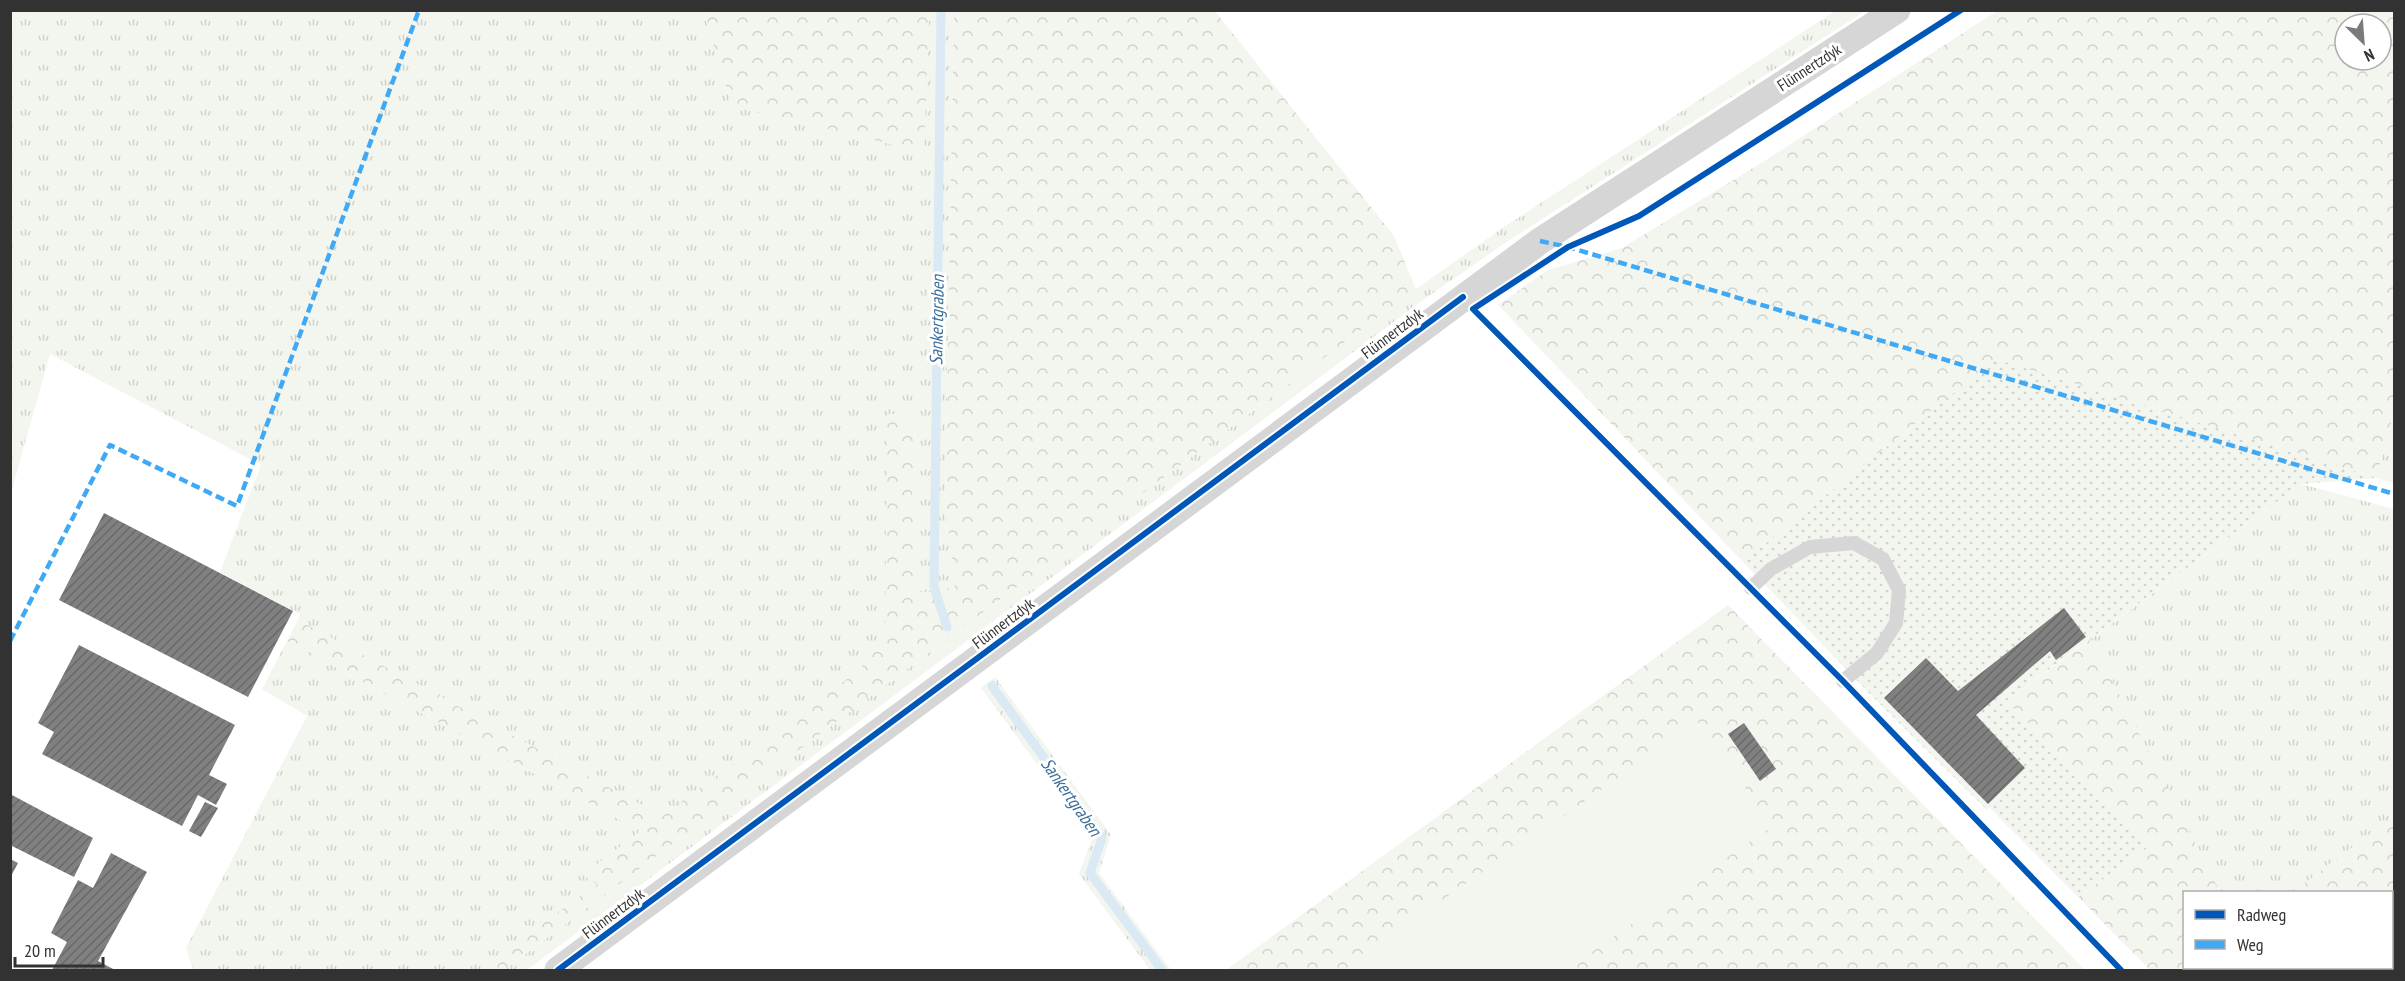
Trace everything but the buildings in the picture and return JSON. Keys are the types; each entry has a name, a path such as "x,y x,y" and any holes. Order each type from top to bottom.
{"street":[{"name":"Flünnertzdyk","path":"558,970 1530,248 1897,10"}],"lane":[{"path":"1751,588 1771,569 1810,547 1854,543 1883,559 1899,590 1896,623 1877,653 1843,681"}],"green space":[{"path":"11,11 703,11 732,106 923,152 929,11 954,11 945,507 956,585 938,592 917,593 912,504 915,415 888,414 886,639 858,671 662,816 298,620 300,614 220,572 261,465 50,354 11,493"},
{"path":"703,11 929,11 924,152 732,106"},
{"path":"954,11 1215,11 1394,236 1416,289 504,970 479,970 597,884 583,875 641,831 287,641 298,620 662,816 858,671 885,639 887,414 915,415 912,504 917,592 938,592 956,585 945,507"},
{"path":"1835,11 1865,11 1508,241 1423,300 527,970 504,970 1416,289 1501,229"},
{"path":"1997,11 2394,11 2394,412 2376,478 1996,359 1743,562 1498,305 1548,270 1622,248 1766,160"},
{"path":"1996,359 2376,478 2301,484 2006,701 2151,845 2078,897 1990,808 1987,810 1871,695 1743,562"},
{"path":"2394,412 2394,483 2376,478"},
{"path":"2301,484 2394,509 2394,816 2294,891 2219,891 2091,639"},
{"path":"1728,605 2085,970 1226,970"},
{"path":"2091,639 2219,891 2183,891 2183,969 2393,969 2393,891 2294,891 2394,816 2394,970 2150,970 2078,897 2151,845 2005,702"},
{"path":"287,641 641,831 583,875 598,884 479,970 193,970 186,948 307,716 262,689"},
{"path":"995,677 1111,835 1099,873 1171,970 1150,970 1079,874 1092,839 981,688"},
{"path":"1701,721 1771,827 1566,970 1366,970 1357,959"}],"waterway":[{"name":"Sankertgraben","path":"941,10 934,587 947,627"},
{"name":"Sankertgraben","path":"992,686 1102,838 1090,873 1162,970"}],"marked path":[{"path":"10,641 110,445 237,506 419,10"},
{"path":"1540,241 1568,247 2394,494"}],"cycle path":[{"path":"1961,10 1639,216 1568,247 1473,309 1843,681 2121,970"},
{"path":"558,970 1463,297"}]}
